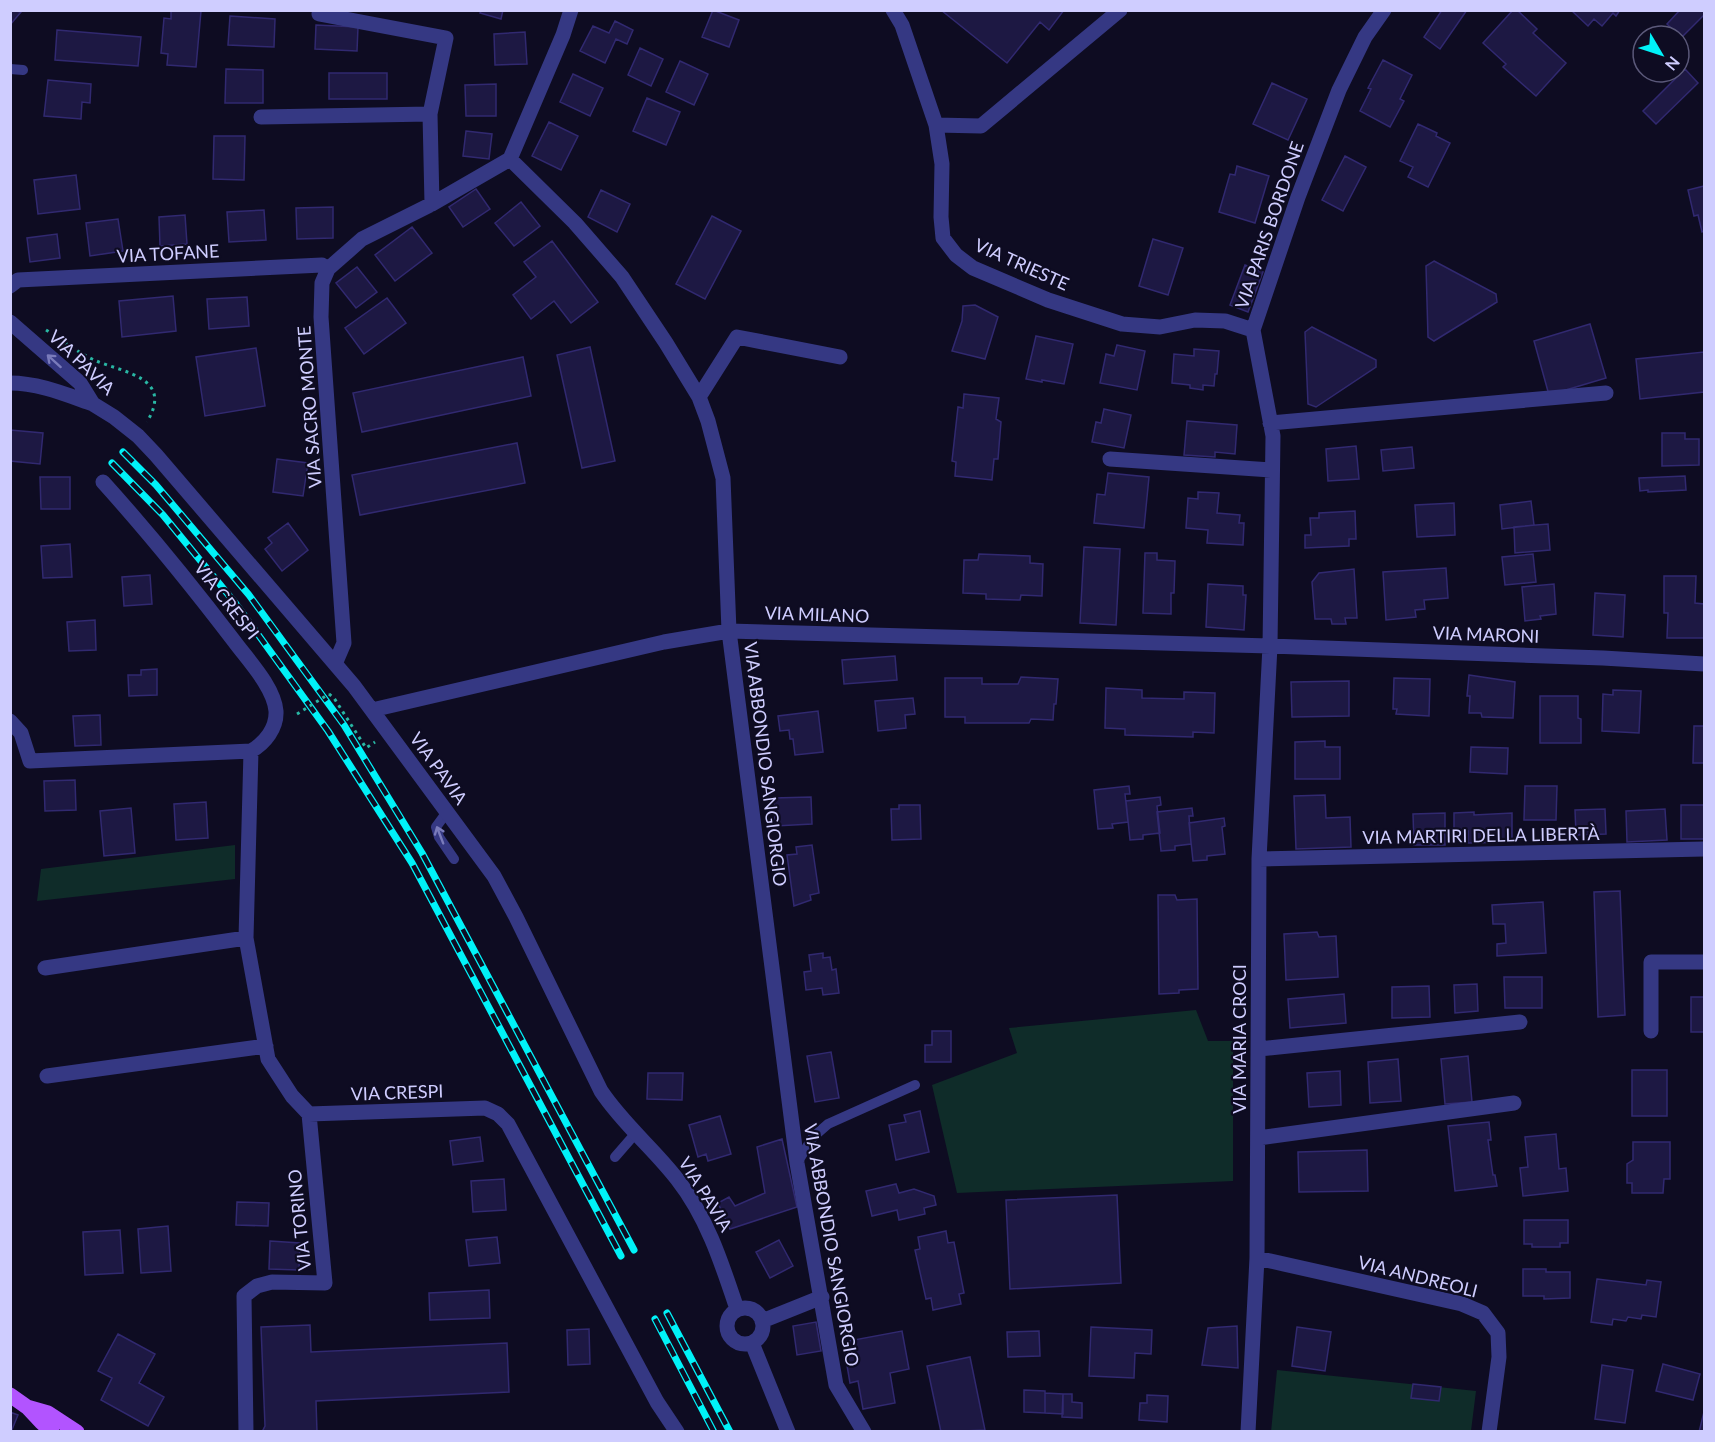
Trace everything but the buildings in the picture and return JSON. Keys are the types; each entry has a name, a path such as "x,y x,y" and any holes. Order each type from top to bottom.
{"main road":[{"path":"10,1395 27,1407 52,1431"},
{"path":"27,1407 48,1413 77,1431"}],"street":[{"path":"328,269 362,239 432,204 510,159 563,35 571,10"},
{"name":"VIA TRIESTE","path":"893,10 902,26 936,125 942,164 943,238 956,255 973,268 1048,300 1122,324 1160,327 1195,320 1225,321 1253,330"},
{"path":"936,125 981,126 1120,10"},
{"name":"VIA PARIS BORDONE","path":"1270,646 1273,436 1253,330 1339,90 1365,37 1384,10"},
{"path":"319,14 446,38 430,114 432,204"},
{"path":"261,117 430,114"},
{"name":"VIA ABBONDIO SANGIORGIO","path":"510,159 575,223 622,277 699,397 708,421 723,478 729,631 796,1162 836,1385 864,1431"},
{"name":"VIA TOFANE","path":"10,286 18,280 322,265 328,269"},
{"name":"VIA SACRO MONTE","path":"328,269 322,283 321,317 344,644 335,664"},
{"name":"VIA PAVIA","path":"10,322 80,383 93,404 138,436 335,664 389,733 494,876 601,1091 615,1112 678,1180 698,1212 716,1247 737,1309"},
{"path":"699,397 737,337 840,357"},
{"path":"10,383 54,390 93,404"},
{"path":"1270,423 1606,393"},
{"path":"1110,459 1271,470"},
{"name":"VIA CRESPI","path":"103,483 152,536 258,673 272,696 276,711 275,724 260,746 251,751"},
{"name":"VIA MILANO","path":"372,710 664,642 729,631 1270,646"},
{"name":"VIA MARONI","path":"1270,646 1703,662"},
{"name":"VIA MARIA CROCI","path":"1248,1431 1257,1258 1259,859 1270,646"},
{"path":"10,721 21,734 30,761 251,751 246,938 268,1059 292,1096 309,1114"},
{"name":"VIA MARTIRI DELLA LIBERTÀ","path":"1259,859 1704,849"},
{"path":"45,968 246,938"},
{"path":"1651,1031 1651,962 1704,962"},
{"path":"1259,1048 1520,1022"},
{"path":"47,1076 266,1046"},
{"path":"1258,1138 1514,1103"},
{"name":"VIA CRESPI","path":"309,1114 485,1108 498,1114 508,1124 657,1402 677,1431"},
{"name":"VIA TORINO","path":"246,1431 244,1296 257,1286 272,1282 325,1283 309,1114"},
{"name":"VIA ANDREOLI","path":"1257,1258 1462,1304 1484,1313 1498,1333 1499,1357 1489,1431"},
{"path":"762,1321 822,1297"},
{"path":"737,1309 753,1310 762,1321 761,1334 752,1343 736,1342 727,1329 728,1320 737,1309"},
{"path":"752,1343 788,1431"}],"lane":[{"path":"10,69 23,70"},
{"path":"447,812 436,827 439,837 454,859"},
{"path":"796,1162 813,1137 828,1124 915,1085"},
{"path":"615,1157 635,1134"}],"path":[{"path":"42,328 90,358 145,379 152,388 156,400 153,413 138,436"},
{"path":"297,714 329,694 334,698 366,748 389,733"}],"green space":[{"path":"235,845 235,879 37,901 41,869"},
{"path":"1196,1010 1208,1041 1233,1041 1233,1181 957,1193 932,1085 1017,1053 1009,1028"},
{"path":"1277,1370 1476,1391 1471,1431 1271,1432"}],"railway":[{"path":"123,452 156,485 249,595 344,725 422,853 634,1250"},
{"path":"112,463 163,515 236,604 328,731 412,863 621,1256"},
{"path":"667,1313 730,1432"},
{"path":"655,1319 714,1432"}]}
